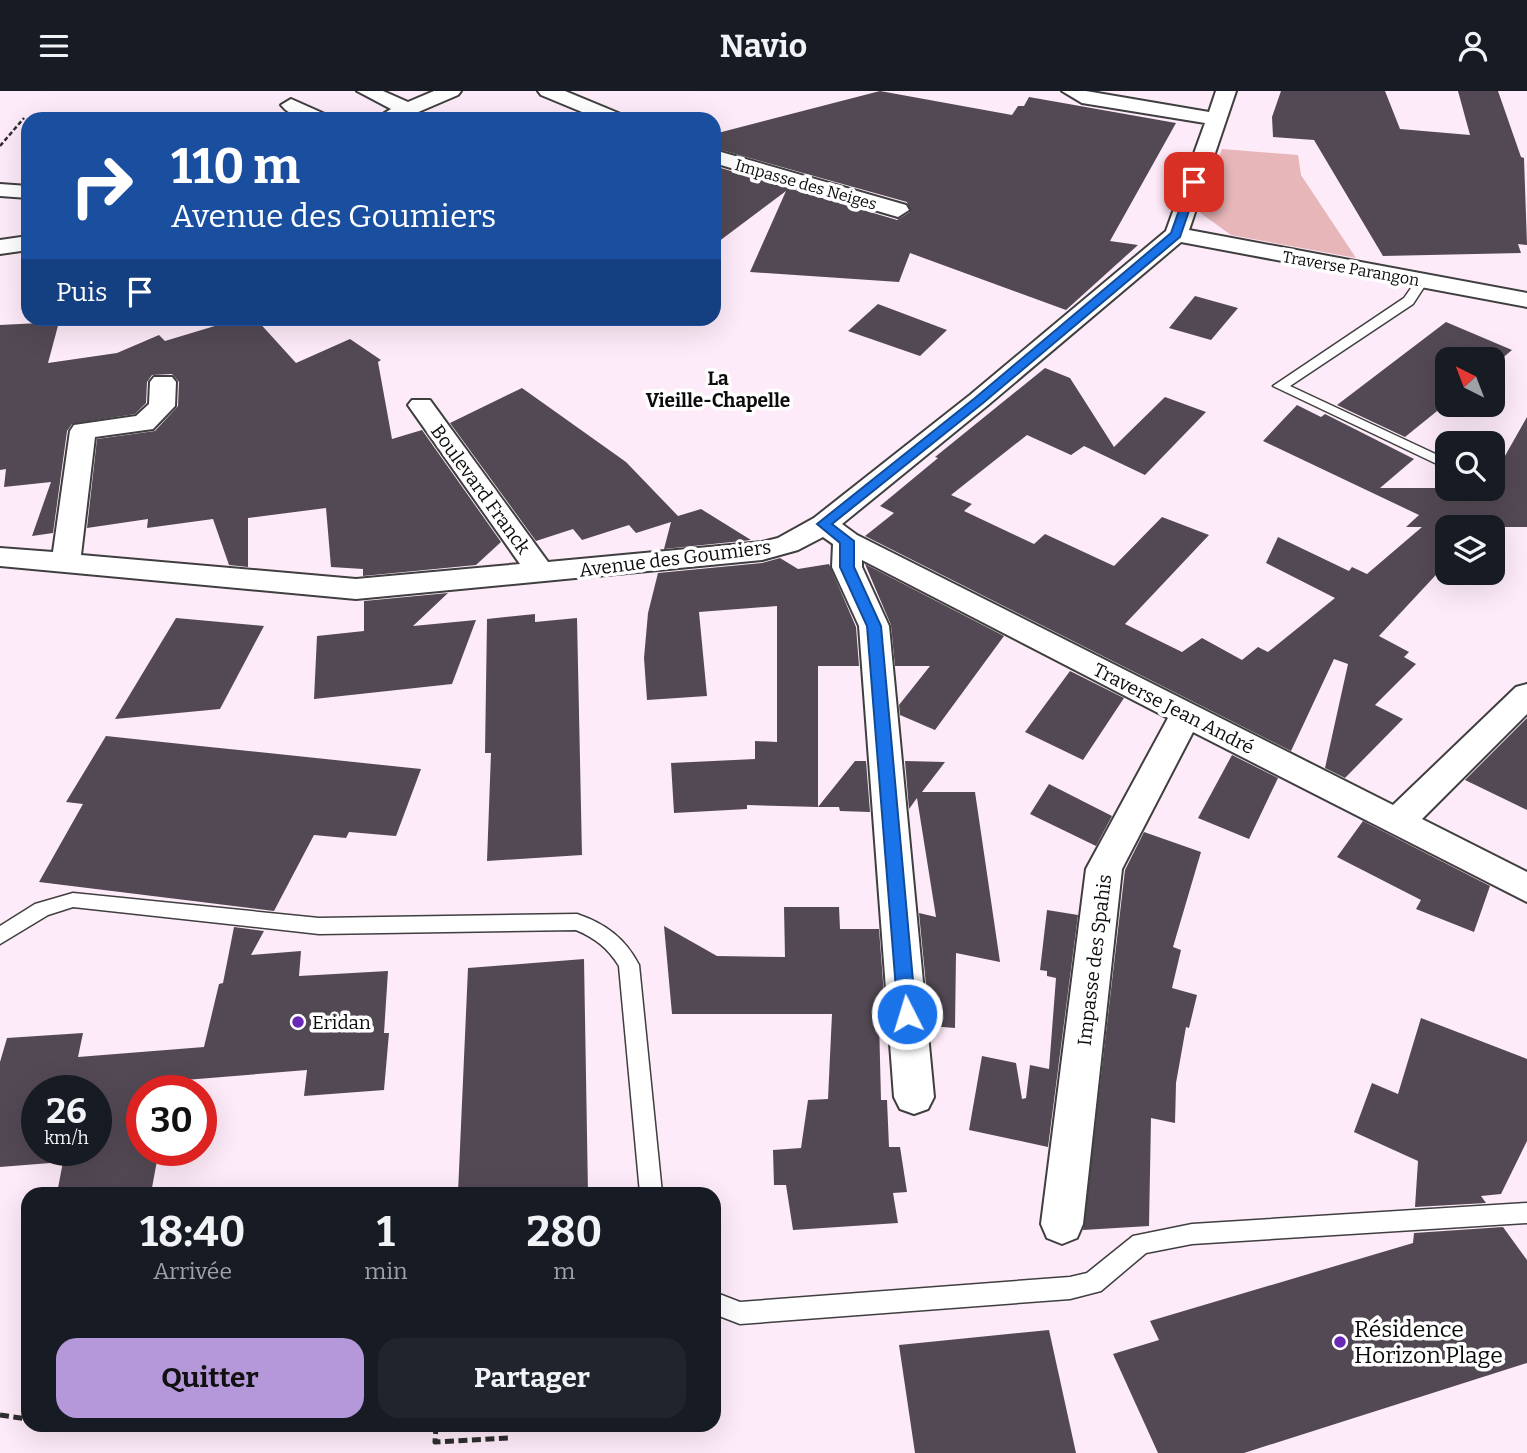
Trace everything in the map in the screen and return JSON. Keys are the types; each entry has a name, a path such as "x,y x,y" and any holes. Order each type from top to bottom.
{"street":[{"path":"368,91 408,109"},
{"path":"401,112 451,91"},
{"path":"548,91 599,112"},
{"path":"1072,91 1082,97 1216,119"},
{"path":"1176,234 1226,91"},
{"path":"291,105 306,112"},
{"name":"Impasse des Neiges","path":"721,158 898,210"},
{"path":"0,190 21,192"},
{"name":"Traverse Parangon","path":"1176,234 1527,300"},
{"name":"Avenue des Goumiers","path":"0,557 356,589 762,551 835,532 979,400 1176,234"},
{"path":"0,247 21,244"},
{"path":"66,562 83,431 144,423 162,406 163,382"},
{"name":"Boulevard Franck","path":"421,405 541,573"},
{"path":"835,532 847,567 874,626 914,1097"},
{"name":"Traverse Jean André","path":"835,532 1527,888"},
{"path":"1398,821 1527,695"},
{"name":"Impasse des Spahis","path":"1062,1224 1104,869 1186,714"}],"lane":[{"path":"1422,281 1409,301 1280,386 1435,459"},
{"path":"0,936 42,909 73,901 318,926 577,922 599,930 617,945 629,965 650,1187"},
{"path":"721,1306 740,1313 1070,1288 1093,1283 1141,1243 1192,1234 1527,1213"}],"path":[{"path":"0,146 21,122"},
{"path":"0,1415 21,1418"},
{"path":"436,1432 435,1443 510,1439"}],"shaded area":[{"path":"1222,149 1298,155 1301,175 1356,258 1231,235 1199,212"}],"building":[{"path":"880,91 1012,115 1018,106 1024,106 1029,97 1176,123 1110,241 1138,245 1066,310 910,253 899,282 750,272 786,191 721,240 721,168 897,220 910,212 907,202 721,150 721,132"},
{"path":"1281,91 1385,91 1400,129 1470,135 1458,91 1498,91 1521,157 1524,158 1527,245 1518,244 1521,253 1383,256 1314,140 1273,137 1272,117"},
{"path":"1195,296 1238,308 1211,340 1169,328"},
{"path":"878,304 947,330 920,356 848,331"},
{"path":"1446,322 1505,347 1435,347 1435,413 1405,437 1337,405"},
{"path":"0,325 58,326 48,363 117,353 159,335 165,341 215,326 262,326 296,363 350,339 381,360 378,362 392,439 422,430 501,542 476,565 363,576 363,569 331,567 326,508 248,518 248,567 229,565 213,519 147,528 148,519 87,528 97,439 155,431 178,406 179,382 172,374 152,375 147,382 146,403 135,414 72,424 67,431 53,533 32,536 51,482 4,487 6,469 0,470"},
{"path":"1505,347 1512,350 1505,356"},
{"path":"1045,368 1070,378 1114,447 1165,397 1206,412 1145,475 1084,446 1071,455 1027,435 951,495 972,504 964,511 1034,544 1045,534 1114,566 1162,517 1209,535 1125,624 1182,652 1202,638 1242,660 1258,647 1268,652 1335,598 1266,563 1278,537 1349,571 1352,567 1367,574 1422,527 1406,527 1419,515 1263,441 1297,405 1321,417 1325,414 1414,459 1380,488 1435,488 1435,501 1505,501 1505,456 1527,417 1527,527 1505,527 1505,515 1435,515 1435,576 1379,636 1409,652 1404,657 1416,664 1375,705 1403,719 1345,778 1325,768 1348,664 1334,659 1291,751 865,536 894,513 880,506 938,458 935,457"},
{"path":"522,388 626,462 678,516 701,509 751,540 664,549 671,522 636,533 629,525 582,540 573,529 536,541 450,423"},
{"path":"780,558 798,569 829,564 856,627 859,666 818,666 818,807 747,805 747,809 674,813 671,763 755,759 755,741 777,742 777,606 699,612 707,696 647,700 644,658 648,613 658,573 762,563"},
{"path":"865,564 1004,636 935,730 900,715 899,705 930,666 895,666 891,625"},
{"path":"448,593 413,626 476,620 452,684 314,699 317,636 364,631 364,601"},
{"path":"535,614 535,622 577,618 582,855 487,861 491,753 485,753 487,619"},
{"path":"176,618 264,626 220,709 115,719"},
{"path":"1070,671 1124,698 1083,760 1025,732"},
{"path":"1527,718 1527,810 1465,780"},
{"path":"106,736 421,769 396,836 349,832 346,838 314,835 274,911 39,882 83,804 66,802"},
{"path":"1232,755 1278,778 1249,839 1198,818"},
{"path":"855,761 866,761 870,812 818,807"},
{"path":"905,761 945,762 922,792 975,792 1000,962 956,953 955,1028 930,1026 919,913 936,917 917,798 909,809"},
{"path":"1049,784 1112,816 1096,846 1030,814"},
{"path":"1363,821 1490,886 1474,932 1416,909 1421,900 1337,857"},
{"path":"1144,832 1201,852 1173,947 1181,950 1172,988 1197,995 1189,1028 1186,1027 1176,1083 1175,1123 1151,1118 1149,1226 1083,1230 1125,870"},
{"path":"784,907 839,907 840,929 879,929 886,1021 879,1020 881,1100 887,1100 889,1147 900,1147 907,1192 893,1193 898,1223 793,1230 786,1185 774,1185 773,1150 801,1148 808,1100 828,1099 832,1014 672,1014 664,926 717,956 785,957"},
{"path":"1047,910 1078,915 1048,1147 969,1130 982,1056 1016,1063 1022,1099 1026,1098 1030,1065 1049,1069 1056,978 1047,976 1047,971 1040,970"},
{"name":"Eridan","path":"234,927 264,931 251,955 301,951 299,976 388,971 384,1033 389,1033 384,1090 304,1096 307,1070 217,1077 217,1075 126,1075 126,1166 156,1166 152,1187 58,1187 62,1166 112,1166 112,1075 21,1075 21,1165 0,1167 0,1062 7,1038 83,1033 78,1057 204,1047 219,984 223,983"},
{"path":"584,959 588,1187 458,1187 468,968"},
{"path":"1421,1018 1527,1059 1527,1141 1501,1194 1481,1196 1486,1203 1415,1207 1418,1161 1354,1132 1372,1083 1398,1094"},
{"name":"Résidence Horizon Plage","path":"1503,1227 1527,1260 1527,1363 1244,1453 1158,1453 1113,1354 1159,1340 1150,1321 1413,1243 1414,1233"},
{"path":"1049,1330 1076,1453 915,1453 899,1345"}],"place":[{"name":"Eridan","path":"298,1022"},
{"name":"Résidence Horizon Plage","path":"1340,1342"}],"district":[{"name":"La Vieille-Chapelle","path":"718,389"}],"route":[{"path":"907,1014 874,626 847,567 847,541 824,524 979,400 1176,234 1194,182"}]}
